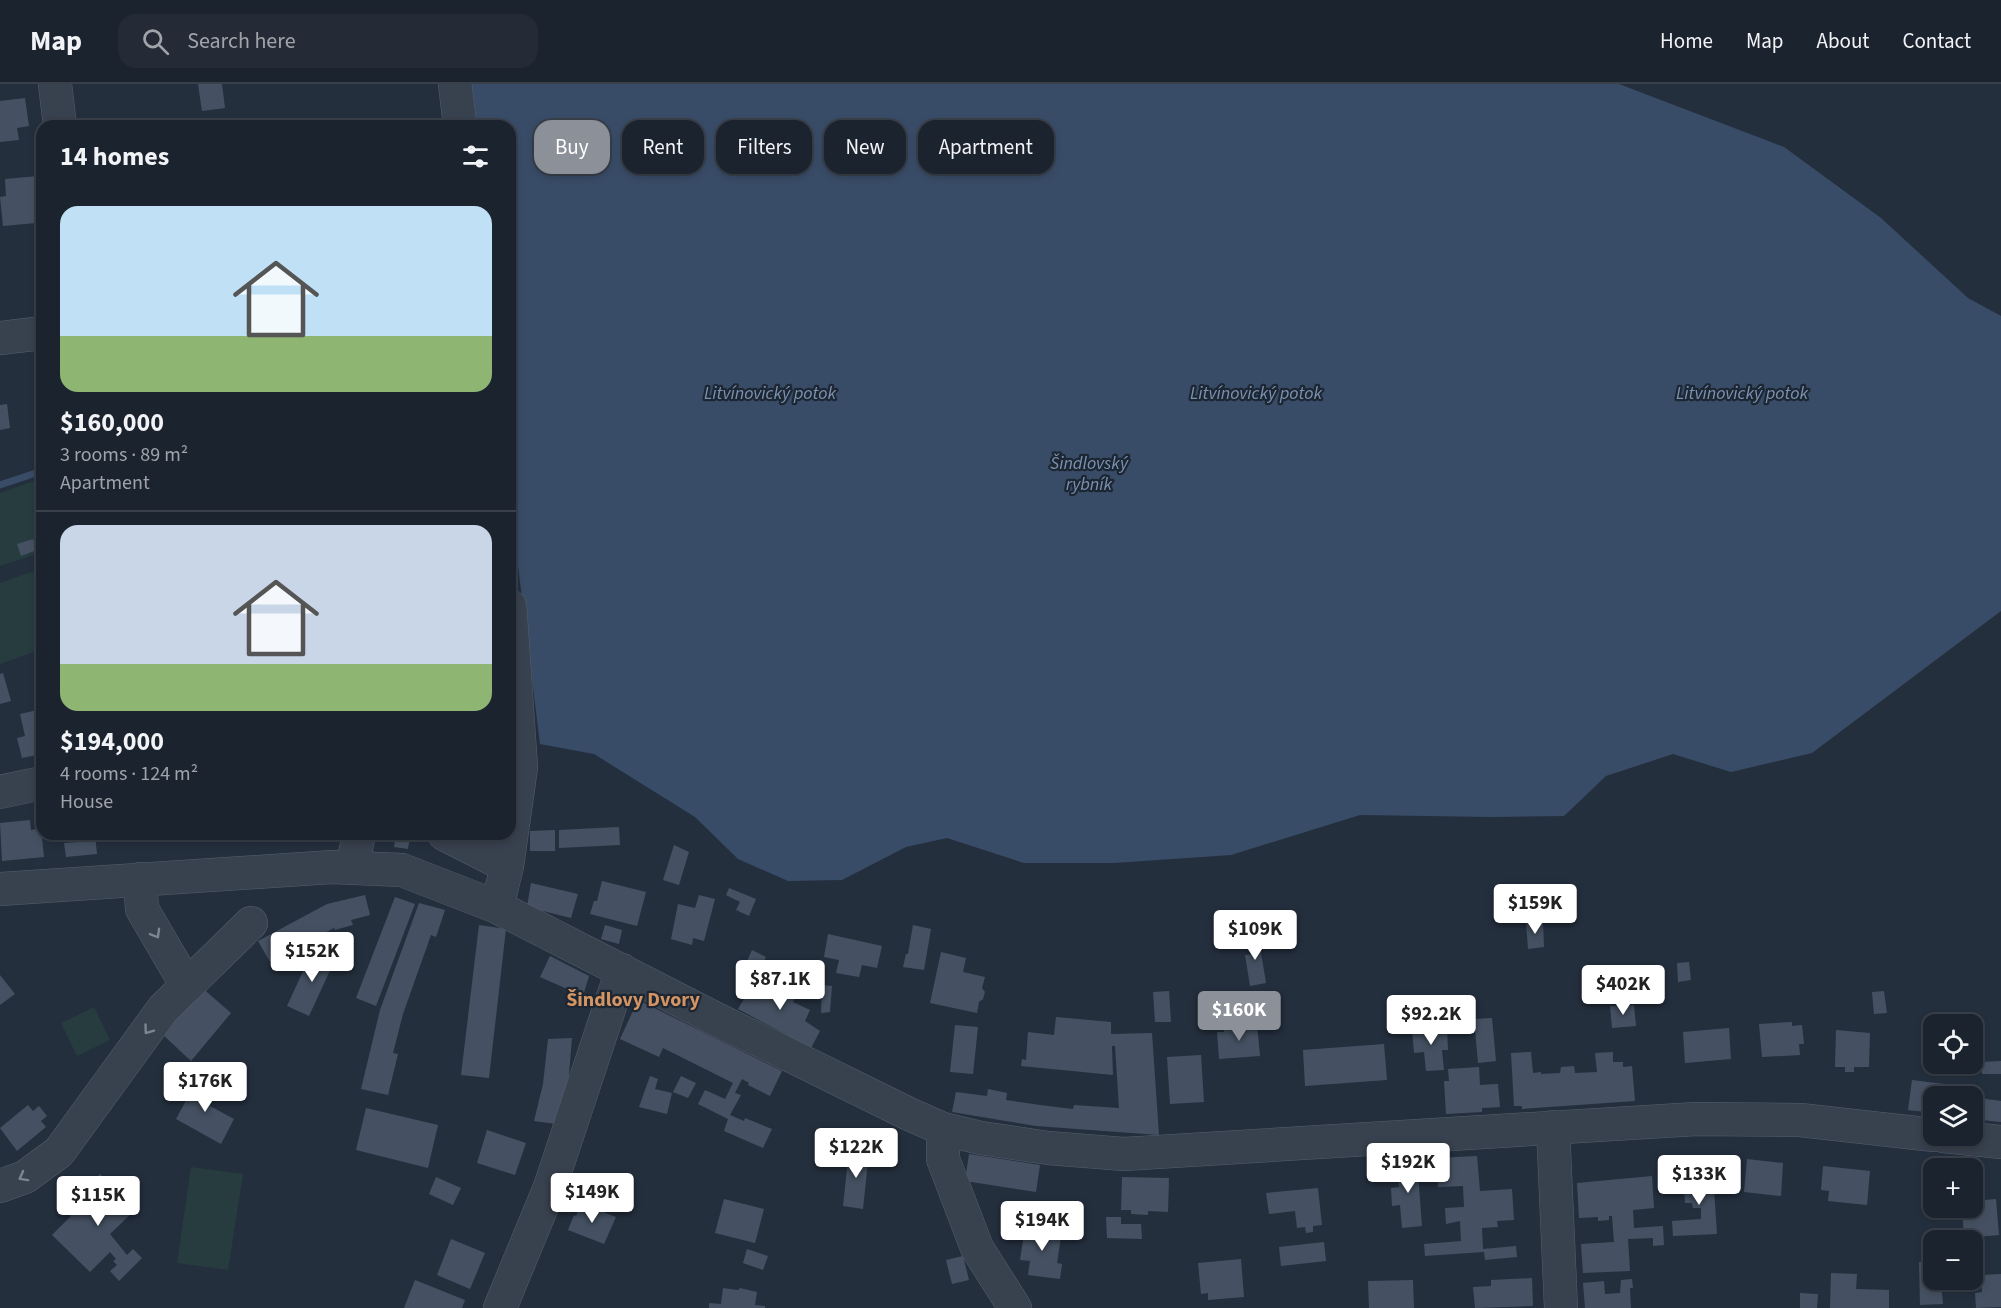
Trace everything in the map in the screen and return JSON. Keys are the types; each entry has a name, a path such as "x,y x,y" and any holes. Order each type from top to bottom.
{"street":[{"path":"55,84 59,120"},
{"path":"455,84 459,120"},
{"path":"0,338 36,334"},
{"path":"516,694 521,767 516,802"},
{"path":"0,792 36,784"},
{"path":"352,868 358,840"},
{"path":"456,840 507,866"},
{"path":"497,907 511,840"},
{"path":"0,889 318,868 402,870 497,907 737,1030 943,1129 981,1138 1048,1148 1124,1154 1696,1119 1800,1120 1923,1134"},
{"path":"140,879 142,909 187,986"},
{"path":"0,1186 25,1177 59,1152 163,1010 251,923"},
{"path":"500,1308 550,1187 622,970"},
{"path":"1553,1127 1561,1308"},
{"path":"943,1129 943,1159 977,1248 1015,1308"},
{"path":"1983,1140 2001,1142"}],"green space":[{"path":"36,480 36,554 0,566 0,493"},
{"path":"36,570 36,651 0,664 0,583"},
{"path":"94,1007 110,1040 77,1056 61,1023"},
{"path":"191,1167 243,1174 228,1270 177,1263"}],"water":[{"name":"Šindlovský rybník","path":"470,84 1619,84 1784,147 1881,218 1968,298 2001,316 2001,611 1812,753 1731,772 1673,754 1606,776 1564,816 1360,815 1231,855 1114,863 1024,863 947,838 906,847 842,880 788,881 738,859 695,817 594,754 540,744 516,550 516,120 470,120"}],"building":[{"path":"198,84 222,84 225,108 202,111"},
{"path":"25,98 29,126 17,128 19,140 0,142 0,101"},
{"path":"36,176 36,194 34,194 36,223 3,226 0,197 6,196 5,179"},
{"path":"7,404 10,428 0,430 0,405"},
{"path":"33,539 36,550 21,556 17,544"},
{"path":"3,673 11,701 0,704 0,674"},
{"path":"36,710 36,755 22,758 17,738 25,736 20,714"},
{"path":"30,820 31,830 36,829 36,840 42,840 44,857 2,861 0,823"},
{"path":"619,827 620,845 559,848 559,830"},
{"path":"555,830 555,851 530,851 530,831"},
{"path":"77,840 96,840 97,854 66,857 64,843 77,842"},
{"path":"395,840 410,840 408,849 394,847"},
{"path":"674,845 689,852 679,885 663,880"},
{"path":"602,881 646,892 637,926 590,914 594,901 597,901"},
{"path":"531,883 578,894 571,918 527,907"},
{"path":"729,888 756,899 749,916 736,910 740,902 726,895"},
{"path":"365,895 370,915 351,920 353,925 335,930 334,928 270,962 258,941 327,904"},
{"path":"699,895 715,899 704,941 693,938 692,945 671,939 678,904 695,908"},
{"path":"395,897 415,904 376,1006 356,998"},
{"path":"419,903 445,910 436,937 431,935 403,1014 393,1053 398,1054 388,1095 361,1089 380,1010"},
{"path":"1543,922 1544,947 1528,949 1526,923"},
{"path":"479,925 506,929 489,1078 461,1075"},
{"path":"605,925 622,930 619,944 601,939"},
{"path":"913,925 931,929 924,970 903,967 906,954 908,954"},
{"path":"1257,928 1266,983 1250,986 1245,955 1252,954 1248,930"},
{"path":"828,934 882,946 877,968 862,965 859,977 836,973 839,960 824,957"},
{"path":"336,948 341,953 333,964 309,1016 287,1006 311,954 325,960"},
{"path":"752,950 766,957 756,978 742,972"},
{"path":"941,952 966,958 963,972 985,977 982,988 985,992 983,999 979,1002 977,1013 930,1003"},
{"path":"550,956 589,976 583,996 540,977"},
{"path":"1689,962 1691,980 1678,982 1677,963"},
{"path":"768,970 786,978 785,994 796,995 793,1002 810,1010 805,1021 820,1031 811,1048 738,1009 751,987 771,997 773,986 763,981"},
{"path":"0,975 15,994 0,1005"},
{"path":"822,985 832,986 830,1012 821,1013"},
{"path":"200,986 231,1013 191,1061 161,1033"},
{"path":"1169,991 1171,1022 1155,1022 1153,992"},
{"path":"1884,991 1887,1013 1874,1014 1872,992"},
{"path":"638,1000 782,1071 770,1096 748,1085 749,1083 742,1079 735,1093 741,1095 730,1115 744,1121 745,1118 772,1129 763,1148 724,1131 728,1119 698,1104 705,1090 725,1099 733,1083 663,1048 659,1057 620,1039"},
{"path":"1634,1005 1636,1026 1612,1028 1610,1006"},
{"path":"1056,1017 1111,1022 1111,1034 1152,1033 1159,1135 1036,1126 952,1112 956,1092 987,1096 988,1089 1007,1093 1006,1100 1040,1105 1073,1109 1074,1105 1119,1108 1115,1046 1112,1046 1113,1075 1021,1066 1022,1059 1026,1060 1028,1032 1054,1035"},
{"path":"1492,1018 1496,1061 1478,1063 1474,1019"},
{"path":"1792,1022 1792,1026 1802,1025 1804,1044 1799,1044 1800,1055 1762,1057 1759,1024"},
{"path":"1257,1024 1260,1056 1219,1059 1217,1032 1224,1032 1223,1027"},
{"path":"955,1025 978,1027 973,1074 950,1072"},
{"path":"1447,1027 1448,1050 1442,1050 1444,1070 1426,1071 1424,1052 1414,1053 1412,1029"},
{"path":"1729,1028 1731,1059 1685,1063 1683,1032"},
{"path":"1836,1030 1870,1033 1869,1067 1854,1067 1854,1072 1845,1072 1845,1067 1835,1067"},
{"path":"572,1038 568,1087 556,1124 534,1121 543,1084 548,1039"},
{"path":"1384,1044 1387,1080 1305,1086 1303,1050"},
{"path":"1531,1052 1533,1073 1541,1072 1541,1074 1560,1073 1561,1067 1574,1066 1575,1073 1597,1072 1595,1053 1613,1052 1613,1062 1623,1062 1623,1067 1632,1066 1635,1101 1522,1109 1522,1106 1514,1106 1511,1053"},
{"path":"1201,1055 1204,1102 1170,1104 1167,1057"},
{"path":"2001,1061 2001,1074 1983,1074 1983,1062"},
{"path":"1479,1067 1480,1085 1498,1084 1500,1107 1482,1108 1482,1112 1446,1114 1444,1081 1449,1081 1448,1069"},
{"path":"650,1076 658,1079 655,1089 672,1093 667,1114 639,1107"},
{"path":"681,1076 696,1083 688,1098 673,1092"},
{"path":"198,1078 219,1089 210,1106 234,1119 221,1144 176,1119"},
{"path":"1912,1080 1952,1085 1923,1086 1923,1112 1908,1110"},
{"path":"1983,1099 2001,1101 2001,1122 1983,1120"},
{"path":"28,1105 33,1111 39,1106 47,1116 41,1121 46,1127 17,1151 0,1128"},
{"path":"366,1108 438,1125 428,1168 356,1150"},
{"path":"487,1130 526,1143 515,1175 477,1163"},
{"path":"849,1150 869,1152 863,1209 843,1206"},
{"path":"969,1154 1040,1165 1036,1192 965,1181"},
{"path":"1477,1156 1480,1191 1512,1189 1514,1220 1497,1221 1498,1227 1482,1228 1483,1249 1516,1246 1517,1257 1485,1260 1484,1252 1425,1256 1424,1244 1461,1241 1460,1221 1446,1224 1445,1208 1464,1207 1463,1186 1438,1187 1436,1158"},
{"path":"1747,1159 1783,1163 1781,1196 1744,1192"},
{"path":"1417,1160 1422,1226 1402,1228 1400,1205 1392,1206 1391,1188 1399,1187 1396,1161"},
{"path":"1823,1166 1870,1171 1867,1205 1828,1201 1829,1191 1821,1190"},
{"path":"1713,1173 1717,1234 1673,1236 1672,1221 1701,1219 1701,1208 1693,1208 1692,1203 1685,1203 1683,1175"},
{"path":"100,1174 115,1190 118,1186 136,1205 133,1208 135,1210 110,1234 127,1255 133,1249 142,1258 119,1281 110,1271 117,1265 113,1261 116,1259 110,1252 90,1272 52,1235 71,1216 66,1212 77,1203 74,1200"},
{"path":"1652,1176 1654,1208 1633,1210 1634,1228 1663,1226 1664,1245 1653,1246 1653,1238 1628,1239 1630,1271 1583,1273 1581,1244 1614,1242 1612,1216 1609,1216 1609,1220 1598,1221 1598,1217 1579,1218 1577,1183"},
{"path":"436,1177 461,1188 453,1205 429,1194"},
{"path":"1122,1177 1169,1178 1168,1212 1148,1211 1148,1215 1131,1214 1131,1210 1121,1210"},
{"path":"1318,1188 1322,1225 1313,1226 1313,1232 1306,1233 1305,1227 1297,1228 1295,1211 1269,1214 1266,1193"},
{"path":"724,1199 764,1209 755,1243 715,1233"},
{"path":"1996,1199 1999,1235 1983,1236 1983,1230 1963,1230 1963,1218 1983,1218 1983,1200"},
{"path":"581,1203 616,1217 604,1244 568,1230"},
{"path":"1106,1217 1121,1217 1121,1224 1141,1224 1142,1239 1107,1238"},
{"path":"1025,1226 1062,1231 1057,1263 1062,1264 1060,1279 1028,1275 1030,1261 1020,1260"},
{"path":"451,1239 485,1253 470,1289 437,1275"},
{"path":"1324,1242 1326,1261 1281,1266 1279,1247"},
{"path":"747,1249 768,1256 763,1270 743,1263"},
{"path":"963,1256 969,1280 952,1284 946,1260"},
{"path":"1241,1259 1244,1297 1208,1300 1208,1293 1201,1294 1198,1263"},
{"path":"1919,1262 1923,1262 1923,1290 1942,1290 1943,1304 1920,1305"},
{"path":"1831,1273 1857,1274 1856,1289 1889,1290 1889,1308 1830,1308"},
{"path":"2001,1274 2001,1307 1976,1308 1975,1293 1983,1290 1983,1275"},
{"path":"1532,1278 1533,1306 1475,1308 1473,1287 1491,1286 1491,1280"},
{"path":"1632,1279 1631,1308 1585,1308 1583,1283 1604,1281 1605,1294 1620,1293 1621,1280"},
{"path":"415,1280 465,1300 462,1308 404,1308"},
{"path":"1413,1280 1414,1308 1369,1308 1368,1281"},
{"path":"723,1288 738,1290 740,1288 757,1292 755,1305 765,1306 765,1308 709,1308 709,1303 721,1304"},
{"path":"1800,1293 1818,1294 1817,1308 1800,1308"}],"waterway":[{"name":"Litvínovický potok","path":"0,485 36,473"}],"district":[{"name":"Šindlovy Dvory","path":"633,999"}]}
